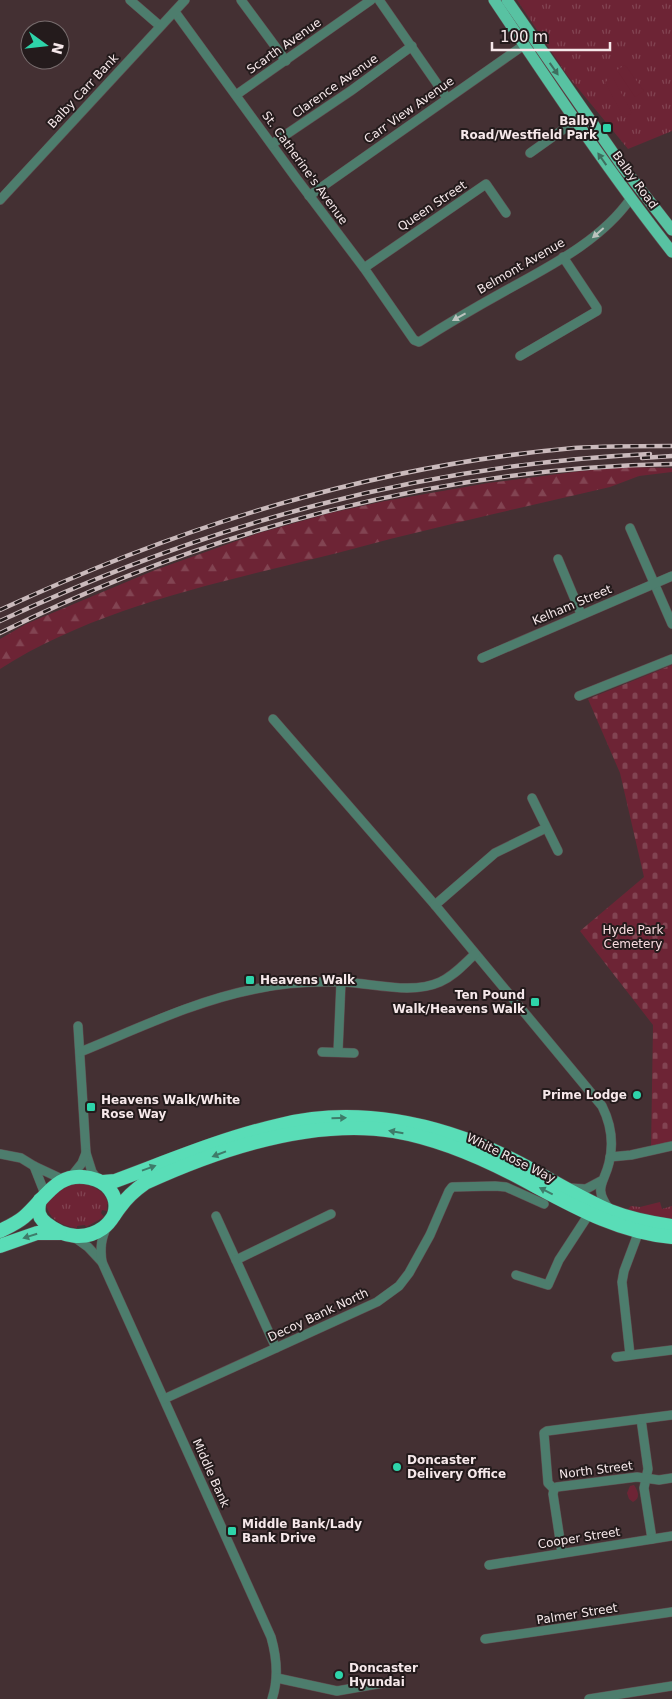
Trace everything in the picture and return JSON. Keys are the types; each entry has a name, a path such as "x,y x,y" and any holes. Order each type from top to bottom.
{"highway":[{"name":"White Rose Way","path":"66,1179 81,1176 100,1181 115,1181 233,1137 282,1124 324,1119 366,1118 413,1124 444,1132 506,1156 611,1211 633,1219 672,1226"},
{"name":"White Rose Way","path":"0,1246 37,1233 90,1234 104,1228 133,1192 145,1184 240,1146 288,1134 355,1128 393,1131 458,1149 492,1163 610,1223 672,1237"},
{"path":"0,1231 23,1218 54,1185 66,1179"},
{"path":"100,1181 114,1196 116,1204 111,1220"},
{"path":"43,1197 38,1207 38,1214 43,1221 67,1234"}],"main road":[{"name":"Balby Road","path":"494,0 576,121 672,252"},
{"name":"Balby Road","path":"507,0 624,167 672,230"},
{"path":"624,167 631,180 633,193 631,198"}],"street":[{"path":"130,0 160,26"},
{"name":"Balby Carr Bank","path":"0,200 185,0"},
{"path":"241,0 286,61"},
{"name":"Scarth Avenue","path":"236,95 371,0"},
{"path":"379,0 447,98"},
{"name":"St. Catherine's Avenue","path":"175,12 364,268 414,340"},
{"name":"Carr View Avenue","path":"309,196 524,45"},
{"name":"Clarence Avenue","path":"272,144 345,95 412,46"},
{"path":"530,153 576,121"},
{"name":"Queen Street","path":"364,268 486,184 506,213"},
{"name":"Belmont Avenue","path":"414,340 418,342 594,238 631,198"},
{"path":"520,356 597,311 597,308 563,257"},
{"path":"630,528 672,624"},
{"path":"558,559 581,614"},
{"name":"Kelham Street","path":"482,658 672,576"},
{"path":"579,696 672,659"},
{"path":"273,719 435,905 602,1106 611,1136 609,1164 602,1181 601,1197 611,1211"},
{"path":"532,798 558,851"},
{"path":"435,905 495,854 546,828"},
{"path":"80,1052 204,1003 277,985 304,982 341,982 417,989 440,982 451,976 475,954"},
{"path":"338,1052 341,982"},
{"path":"78,1026 86,1153 92,1172 100,1181"},
{"path":"322,1052 354,1053"},
{"path":"610,1157 631,1155 672,1146"},
{"path":"0,1154 21,1158 34,1166 66,1179 82,1163 86,1153"},
{"path":"34,1166 43,1197"},
{"path":"564,1187 586,1189 602,1181"},
{"name":"Decoy Bank North","path":"164,1399 377,1302 399,1286 418,1258 448,1191 452,1187 506,1187 544,1204"},
{"path":"236,1260 331,1214"},
{"path":"516,1275 548,1285 558,1260 589,1214"},
{"path":"216,1216 276,1348"},
{"name":"Middle Bank","path":"111,1220 102,1237 100,1246 102,1262 271,1637 275,1651 277,1678 272,1699"},
{"path":"630,1355 622,1282 624,1271 639,1231"},
{"name":"Middle Bank","path":"67,1234 88,1247 102,1262"},
{"path":"616,1357 672,1350"},
{"path":"554,1489 548,1483 544,1433 547,1431 672,1415"},
{"path":"641,1419 648,1470 647,1478"},
{"name":"North Street","path":"562,1553 553,1494 554,1489 600,1480 612,1481 637,1477 659,1480 672,1478"},
{"name":"North Street","path":"647,1478 644,1488 652,1539"},
{"name":"Cooper Street","path":"489,1566 672,1536"},
{"name":"Palmer Street","path":"485,1639 672,1612"},
{"path":"277,1678 337,1691 383,1683"},
{"path":"589,1699 672,1686"}],"green space":[{"path":"517,0 672,0 672,131 628,149 567,75"},
{"path":"625,65 644,91 635,97 617,70"},
{"path":"613,78 632,113 624,118 605,82"},
{"path":"627,467 672,468 672,472 639,476 610,487 406,535 192,590 112,615 73,631 36,648 0,669 0,639 26,624 155,570 259,533 330,513 385,501 488,483"},
{"name":"Hyde Park Cemetery","path":"672,665 672,1145 651,1150 653,1025 580,931 644,877 620,773 588,699"},
{"path":"80,1183 94,1187 104,1195 108,1204 107,1211 102,1210 101,1213 104,1217 86,1227 85,1225 77,1226 77,1228 66,1226 53,1217 47,1209 46,1203 66,1185"},
{"path":"660,1202 662,1209 672,1206 672,1220 627,1210 631,1206 640,1207"},
{"path":"634,1485 638,1496 633,1502 629,1499 627,1493 630,1486"}],"railway":[{"path":"0,610 138,551 280,504 352,485 425,469 499,457 574,448 672,446"},
{"path":"0,621 78,586 157,556 236,528 316,505 398,486 480,471 564,460 650,454"},
{"path":"642,458 672,456"},
{"path":"0,633 79,596 160,564 242,535 327,511 412,492 498,478 585,468 672,464"}],"place":[{"name":"Balby Road/Westfield Park","path":"607,128"},
{"name":"Heavens Walk","path":"250,980"},
{"name":"Ten Pound Walk/Heavens Walk","path":"535,1002"},
{"name":"Prime Lodge","path":"637,1095"},
{"name":"Heavens Walk/White Rose Way","path":"91,1107"},
{"name":"Doncaster Delivery Office","path":"397,1467"},
{"name":"Middle Bank/Lady Bank Drive","path":"232,1531"},
{"name":"Doncaster Hyundai","path":"339,1675"}]}
